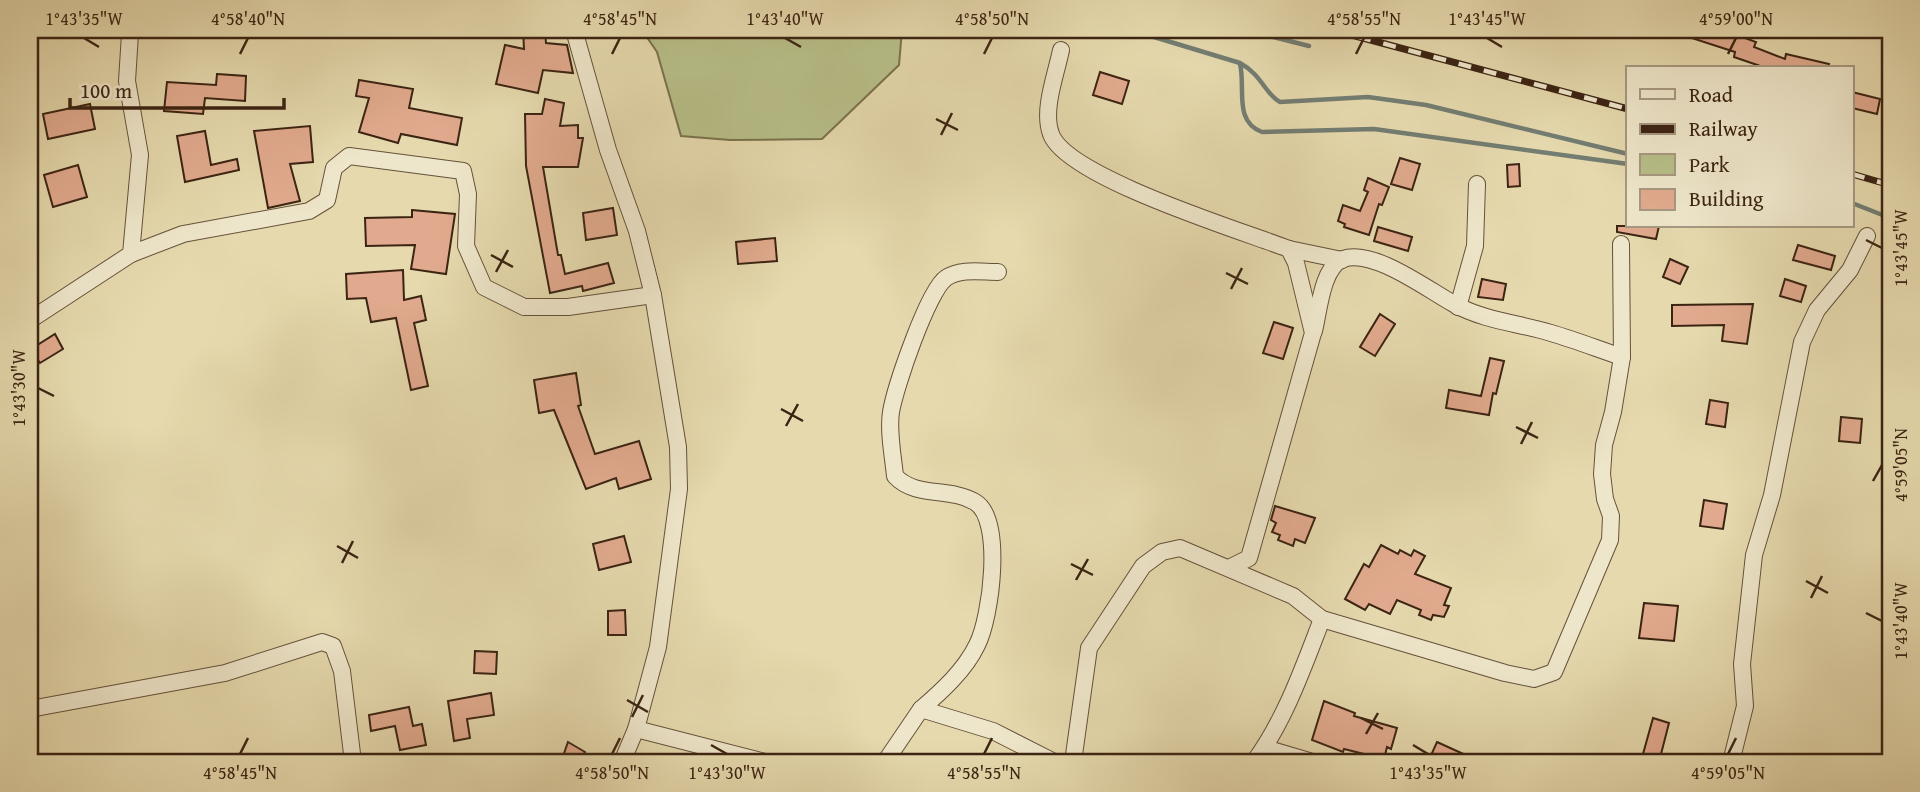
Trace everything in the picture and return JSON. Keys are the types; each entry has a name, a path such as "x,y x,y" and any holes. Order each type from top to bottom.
{"street":[{"path":"574,30 608,150 637,231 653,295 678,447 679,489 658,646 636,729 622,762"},
{"path":"130,34 127,81 140,155 131,254"},
{"path":"1061,50 1048,119 1051,136 1060,148 1091,171 1134,192 1289,249 1342,260 1362,257 1386,266 1458,307 1494,320 1549,332 1622,357"},
{"path":"30,320 131,254 183,234 309,211 327,200 334,168 349,156 463,171 468,194 466,246 484,287 524,307 568,307 653,295"},
{"path":"1458,307 1475,246 1477,184"},
{"path":"1731,762 1745,706 1742,664 1755,555 1772,495 1802,342 1817,310 1850,270 1867,236"},
{"path":"1073,762 1089,648 1143,566 1162,552 1180,548 1293,596 1322,620 1504,673 1534,679 1554,672 1610,540 1611,516 1605,499 1602,474 1604,445 1614,412 1622,357 1621,244"},
{"path":"1289,249 1296,263 1313,333"},
{"path":"1229,568 1248,558 1329,271 1342,260"},
{"path":"885,762 921,709 949,684 976,647 987,621 992,538 985,512 976,502 958,495 911,488 895,476 891,414 910,350 928,306 944,278 960,272 999,272"},
{"path":"1254,762 1265,748 1301,674 1322,620"},
{"path":"30,709 225,673 322,642 333,646 342,671 353,762"},
{"path":"921,709 993,731 1054,762"},
{"path":"636,729 765,762"},
{"path":"1265,748 1312,762"}],"green space":[{"path":"642,30 902,30 899,65 822,139 730,140 681,136 657,52"}],"building":[{"path":"523,30 545,30 546,43 567,45 573,73 543,70 538,93 496,84 505,45 524,49"},
{"path":"1732,30 1731,33 1756,42 1754,47 1785,59 1786,54 1829,64 1760,66 1734,57 1735,52 1673,32"},
{"path":"1100,72 1129,81 1122,104 1093,95"},
{"path":"217,74 246,76 245,101 205,98 203,114 164,111 167,82 216,85"},
{"path":"359,80 413,89 409,108 462,118 457,145 401,134 398,143 359,132 369,98 356,96"},
{"path":"1854,92 1880,99 1877,114 1854,108"},
{"path":"545,99 564,103 560,126 578,125 578,138 583,138 578,167 543,167 558,255 561,255 565,274 608,263 614,283 583,291 582,286 550,293 526,166 525,114 542,114"},
{"path":"90,104 95,129 48,139 43,114"},
{"path":"310,126 313,162 290,164 300,201 268,208 254,131"},
{"path":"205,131 211,165 237,159 239,170 185,182 177,136"},
{"path":"1400,158 1420,164 1412,190 1391,184"},
{"path":"1519,164 1520,186 1508,187 1507,165"},
{"path":"78,165 87,197 53,207 44,175"},
{"path":"1368,178 1389,187 1382,205 1379,204 1369,235 1344,227 1345,224 1338,221 1343,205 1360,211 1368,192 1364,190"},
{"path":"613,208 617,235 586,240 583,213"},
{"path":"412,210 455,214 446,274 411,269 415,245 366,246 365,218 412,217"},
{"path":"1617,226 1659,228 1656,239 1617,232"},
{"path":"1378,227 1412,237 1408,251 1374,241"},
{"path":"775,238 777,261 738,264 736,242"},
{"path":"1798,245 1835,256 1831,270 1793,260"},
{"path":"1670,259 1688,267 1680,284 1663,277"},
{"path":"403,270 404,300 421,296 426,320 414,323 428,386 411,390 396,318 371,322 366,298 347,299 346,274"},
{"path":"1482,279 1506,284 1503,300 1478,297"},
{"path":"1785,279 1806,286 1801,302 1780,296"},
{"path":"1753,304 1747,344 1722,341 1724,325 1672,326 1672,305"},
{"path":"1380,314 1395,324 1375,356 1360,347"},
{"path":"1274,322 1293,328 1283,359 1263,353"},
{"path":"55,334 63,349 40,363 31,349"},
{"path":"1490,358 1504,361 1489,415 1446,408 1449,390 1481,396"},
{"path":"576,373 581,405 578,406 595,454 639,441 651,479 619,489 616,478 586,489 554,410 539,413 534,380"},
{"path":"1710,400 1728,403 1725,427 1706,424"},
{"path":"1841,417 1862,419 1860,443 1839,441"},
{"path":"1704,500 1727,504 1723,529 1700,526"},
{"path":"1275,506 1315,518 1305,543 1295,539 1293,546 1278,540 1280,535 1272,532 1276,523 1271,520"},
{"path":"624,536 631,562 599,570 593,544"},
{"path":"1381,545 1398,554 1400,550 1411,556 1414,550 1425,556 1415,574 1451,588 1444,605 1449,606 1444,617 1433,615 1431,620 1419,615 1421,610 1397,600 1390,614 1369,604 1365,610 1345,599 1364,564 1369,567"},
{"path":"1644,603 1678,606 1674,641 1639,638"},
{"path":"625,610 626,635 608,635 608,611"},
{"path":"475,651 497,652 496,674 474,673"},
{"path":"491,693 494,715 467,719 470,738 454,741 448,701"},
{"path":"1324,701 1355,713 1354,716 1397,728 1391,749 1387,747 1384,759 1344,749 1343,752 1312,740"},
{"path":"409,707 413,726 422,724 426,745 400,750 395,726 371,731 369,715"},
{"path":"1653,718 1669,723 1660,758 1643,754"},
{"path":"568,742 585,752 579,762 561,762"},
{"path":"1437,742 1481,762 1428,762"}],"waterway":[{"path":"1131,30 1240,63 1280,102 1368,97 1426,105 1626,154"},
{"path":"1246,30 1309,46"},
{"path":"1240,64 1244,112 1253,127 1262,132 1374,129 1626,164"},
{"path":"1854,204 1890,218"}],"railway":[{"path":"1333,30 1626,108"},
{"path":"1854,175 1890,185"}]}
